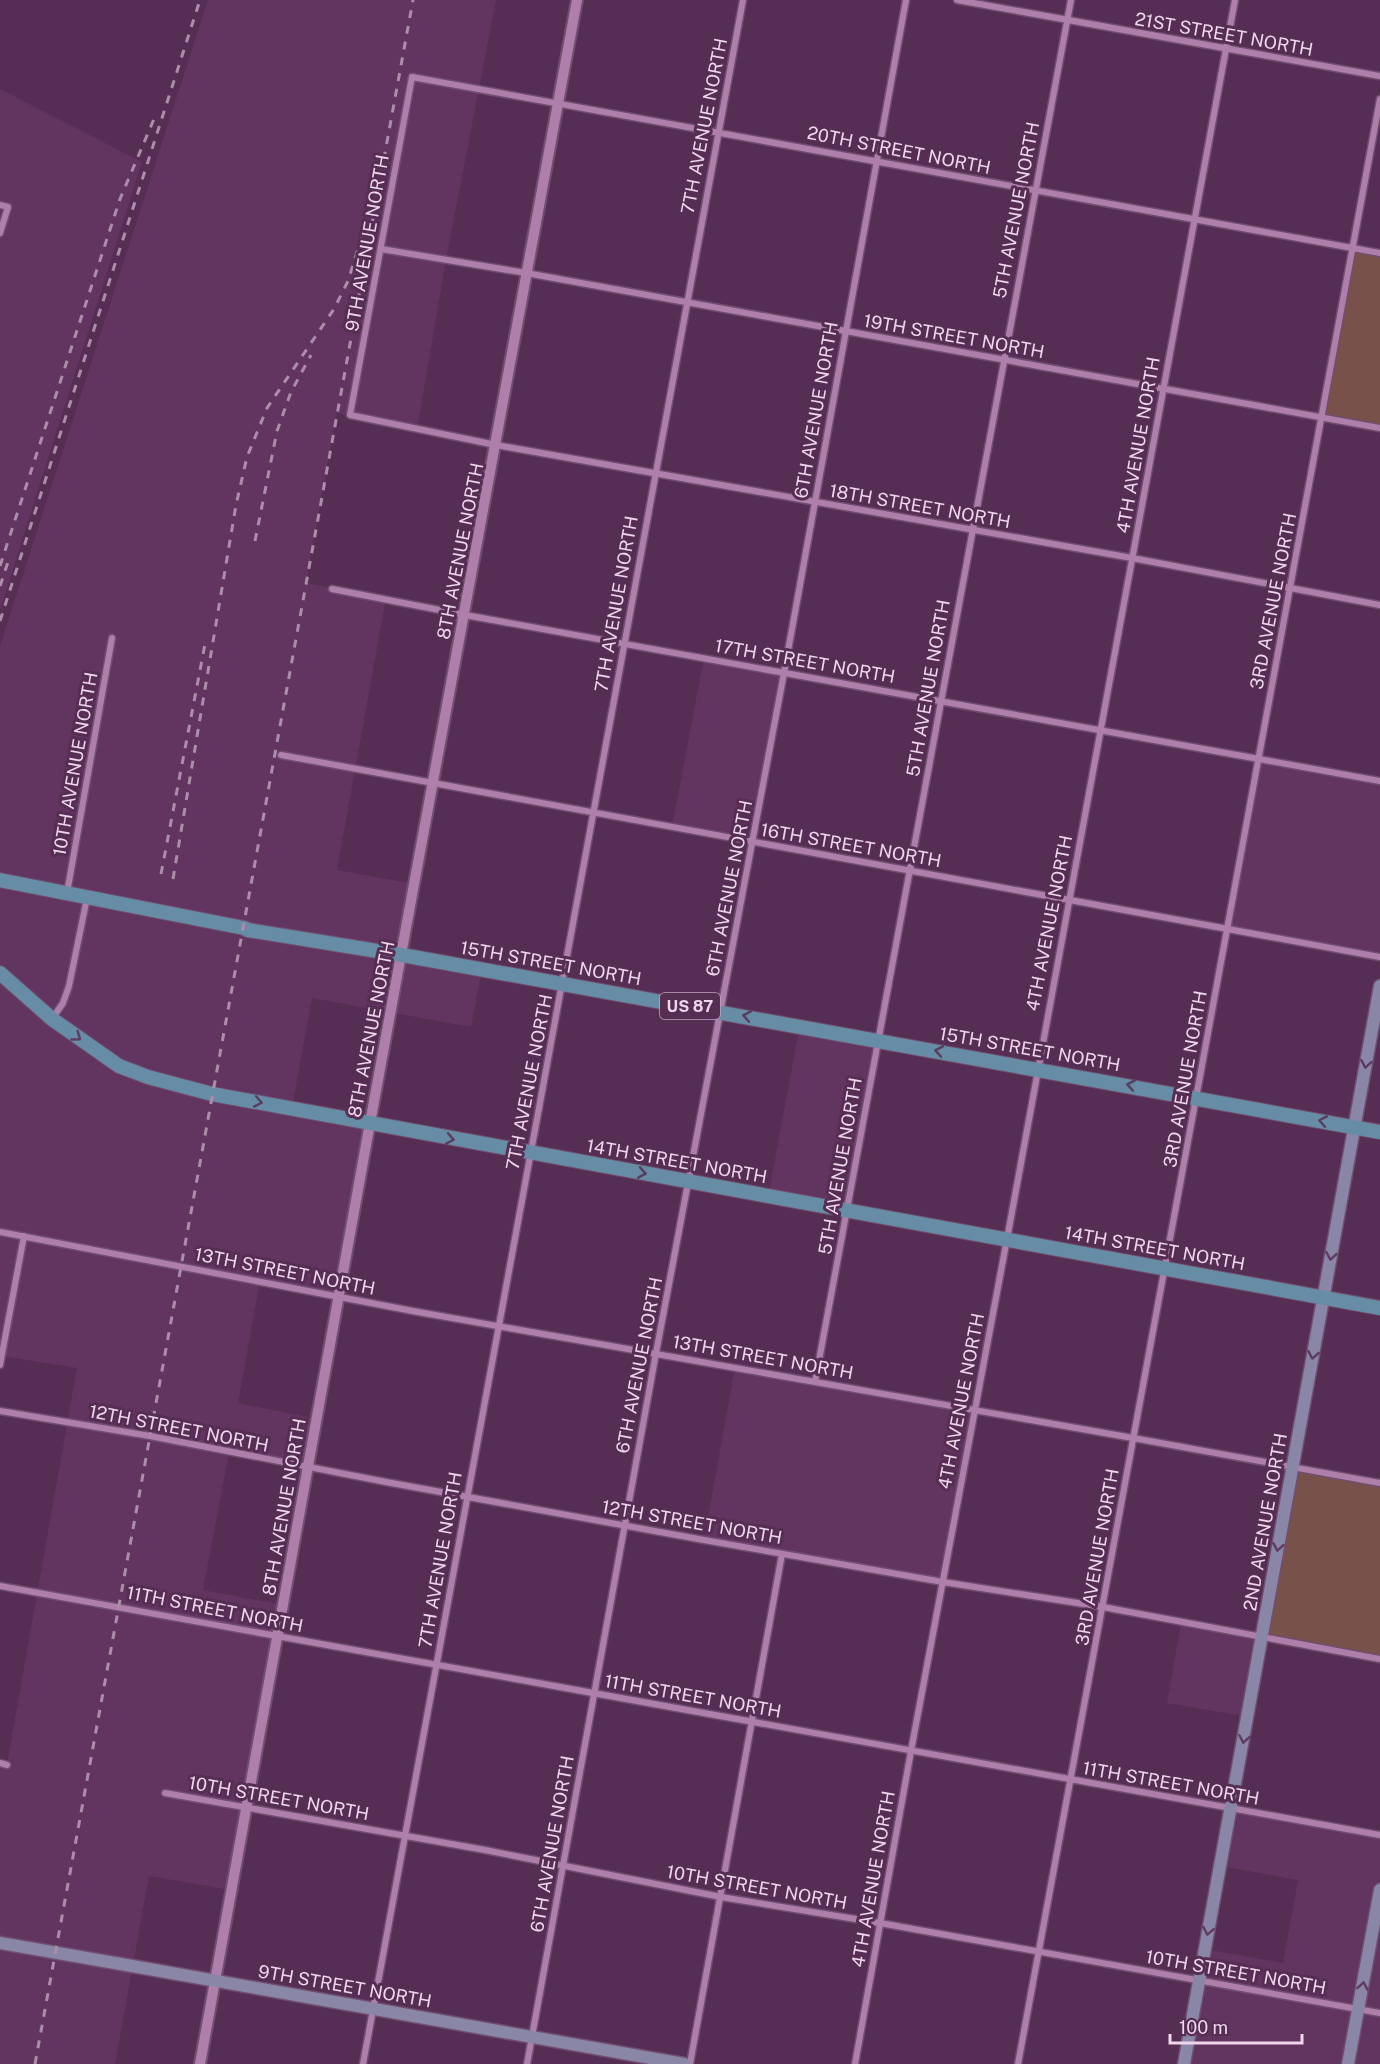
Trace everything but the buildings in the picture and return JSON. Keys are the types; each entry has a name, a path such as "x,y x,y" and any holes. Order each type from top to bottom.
{"main road":[{"name":"15TH STREET NORTH","path":"0,880 248,930 721,1011 1380,1132"},
{"name":"14TH STREET NORTH","path":"0,973 52,1019 119,1065 148,1077 212,1094 1380,1308"},
{"name":"2ND AVENUE NORTH","path":"1184,2064 1380,986"},
{"path":"1348,2064 1380,1890"},
{"name":"9TH STREET NORTH","path":"0,1943 216,1980 532,2039 684,2064"}],"street":[{"name":"8TH AVENUE NORTH","path":"200,2064 370,1123 577,0"},
{"name":"7TH AVENUE NORTH","path":"363,2064 743,0"},
{"name":"6TH AVENUE NORTH","path":"527,2064 624,1525 753,842 906,0"},
{"name":"21ST STREET NORTH","path":"957,0 1380,76"},
{"name":"5TH AVENUE NORTH","path":"815,1382 1071,0"},
{"name":"4TH AVENUE NORTH","path":"855,2064 1235,0"},
{"name":"20TH STREET NORTH","path":"412,77 1380,252"},
{"name":"9TH AVENUE NORTH","path":"350,415 412,77"},
{"name":"3RD AVENUE NORTH","path":"1018,2064 1380,99"},
{"path":"0,205 8,207 0,233"},
{"name":"19TH STREET NORTH","path":"381,249 526,273 1380,428"},
{"name":"18TH STREET NORTH","path":"350,415 496,445 1132,558 1380,605"},
{"name":"17TH STREET NORTH","path":"332,589 1380,781"},
{"name":"10TH AVENUE NORTH","path":"67,894 112,639"},
{"name":"16TH STREET NORTH","path":"281,755 1380,957"},
{"path":"52,1019 63,1003 69,986 87,898"},
{"name":"13TH STREET NORTH","path":"0,1232 339,1297 1380,1484"},
{"path":"0,1365 24,1236"},
{"name":"12TH STREET NORTH","path":"0,1411 150,1436 309,1468 782,1554 1103,1608 1380,1659"},
{"path":"690,2064 782,1554"},
{"name":"11TH STREET NORTH","path":"0,1586 1380,1835"},
{"name":"10TH STREET NORTH","path":"165,1793 405,1836 721,1897 880,1923 1380,2013"}],"shaded area":[{"path":"208,0 496,0 446,260 417,429 337,413 306,583 386,598 337,870 415,884 402,954 482,969 471,1027 312,998 292,1108 370,1123 339,1297 260,1281 238,1403 317,1419 309,1468 229,1453 203,1590 283,1605 232,1890 149,1876 115,2064 0,2064 0,1763 7,1764 77,1368 2,1356 0,1365 0,646"},
{"path":"0,89 142,162 0,610"},
{"path":"1352,247 1380,253 1380,428 1323,418"},
{"path":"704,658 784,673 753,842 672,827"},
{"path":"1259,758 1380,781 1380,957 1228,928"},
{"path":"800,1025 878,1040 847,1211 768,1197"},
{"path":"735,1367 975,1411 943,1582 704,1540"},
{"path":"1293,1467 1380,1484 1380,1660 1262,1638"},
{"path":"1181,1623 1262,1638 1248,1717 1167,1703"},
{"path":"1231,1809 1380,1835 1380,2064 1184,2064 1205,1949 1283,1963 1298,1880 1220,1866"}],"railway":[{"path":"0,621 200,0"},
{"path":"35,2064 413,0"},
{"path":"0,566 120,199 154,119"},
{"path":"173,879 236,505 247,457 267,408 334,309 348,281 362,236"},
{"path":"255,541 277,431 291,392 311,355"},
{"path":"0,586 9,559"},
{"path":"161,874 206,639"}]}
